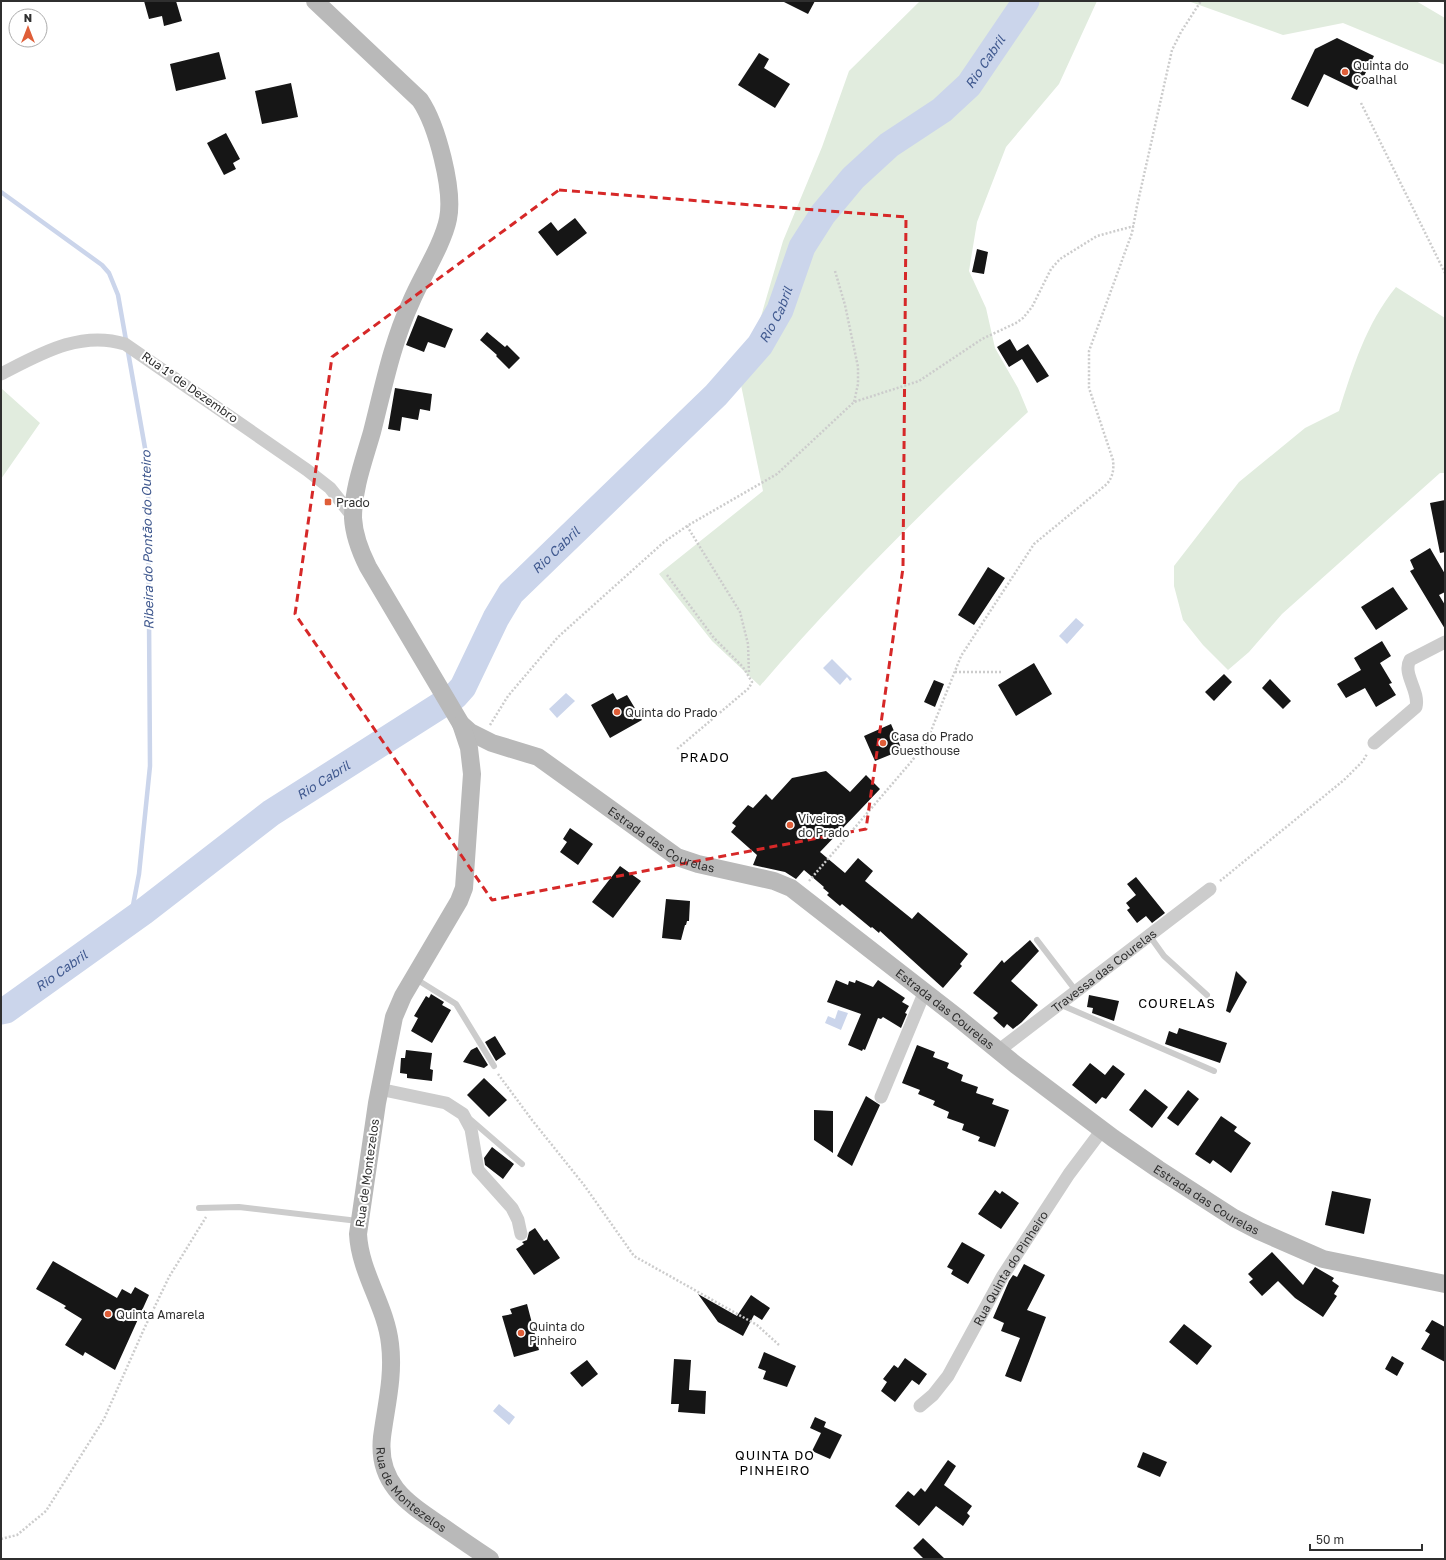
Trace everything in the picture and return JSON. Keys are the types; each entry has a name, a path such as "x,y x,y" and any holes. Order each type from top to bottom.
{"main road":[{"path":"315,1 420,100 428,116 446,171 450,191 449,212 446,226 410,302 398,336 358,482 353,517 355,535 364,558 458,719 474,763 492,752 517,750"},
{"name":"Estrada das Courelas","path":"458,719 470,732 482,738 528,753 543,760 677,857 698,864 778,882 798,894 925,991 998,1051 1102,1130 1158,1169 1234,1218 1259,1231 1328,1260 1445,1284"},
{"name":"Rua de Montezelos","path":"482,738 482,751 474,763 464,888 459,901 396,1012 379,1089 358,1234 361,1254 387,1328 390,1344 391,1380 382,1448 386,1474 396,1491 410,1505 490,1559"}],"street":[{"name":"Rua 1º de Dezembro","path":"1,374 47,350 68,342 90,340 117,342 138,351 308,470 330,488 353,517"},
{"path":"1374,743 1416,707 1416,696 1408,669 1410,660 1445,642"},
{"name":"Travessa das Courelas","path":"998,1051 1210,889"},
{"path":"881,1097 925,991"},
{"path":"379,1089 446,1103 463,1114 471,1129 478,1170 512,1208 518,1220 520,1234"},
{"name":"Rua Quinta do Pinheiro","path":"920,1406 933,1396 948,1376 1002,1276 1069,1174 1102,1130"}],"lane":[{"path":"1149,936 1164,956 1207,995"},
{"path":"1037,940 1076,991"},
{"path":"414,978 456,1004 494,1066"},
{"path":"1060,1004 1214,1071"},
{"path":"463,1114 522,1164"},
{"path":"199,1208 240,1207 359,1221"}],"path":[{"path":"798,894 927,740 965,649 1034,544 1107,484 1112,478 1114,469 1113,460 1089,388 1088,358 1090,344 1134,226 1136,206 1175,42 1201,1"},
{"path":"1362,103 1445,273"},
{"path":"482,738 508,696 558,637 664,542 687,526 777,474 854,402 919,381 982,339 1016,323 1032,307 1051,269 1060,259 1097,236 1134,226"},
{"path":"835,271 845,305 858,367 858,384 854,402"},
{"path":"677,748 749,688 752,682 749,674 748,644 740,612 687,526"},
{"path":"667,575 714,638 749,674"},
{"path":"955,672 1002,672"},
{"path":"1210,889 1344,780 1363,761 1374,743"},
{"path":"494,1066 532,1120 596,1201 634,1256 757,1325 779,1345"},
{"path":"1,1539 17,1535 46,1511 104,1420 144,1329 169,1277 213,1207"}],"highlighted area":[{"path":"559,190 906,217 903,568 866,829 492,900 295,614 332,357"}],"green space":[{"path":"920,1 1097,1 1059,84 1006,147 977,222 969,271 986,308 995,348 1018,388 1028,412 890,545 824,614 760,686 712,641 659,574 763,491 741,385 783,241 822,147 849,71"},
{"path":"1188,1 1416,1 1445,18 1445,65 1343,23 1283,35"},
{"path":"1396,287 1445,318 1445,473 1440,473 1282,614 1249,652 1228,670 1203,645 1183,620 1174,586 1174,566 1239,482 1305,428 1339,411 1355,362 1368,331 1376,316"},
{"path":"1,388 40,423 1,479"}],"water":[{"path":"1076,618 1084,625 1067,644 1059,636"},
{"path":"832,659 852,679 850,681 847,677 840,685 823,668"},
{"path":"566,693 575,701 557,718 549,709"},
{"path":"838,1010 848,1013 841,1030 825,1023 828,1016 835,1019"},
{"path":"499,1404 515,1417 509,1425 493,1411"}],"building":[{"path":"144,1 176,1 182,21 164,26 162,16 149,19"},
{"path":"782,1 815,1 808,14"},
{"name":"Quinta do Coalhal","path":"1337,38 1374,56 1357,90 1324,74 1308,107 1291,99 1315,49"},
{"path":"219,52 226,79 176,91 170,64"},
{"path":"759,53 769,59 764,68 790,84 775,108 738,85"},
{"path":"291,83 298,117 262,124 255,91"},
{"path":"226,133 240,159 233,163 236,169 224,175 207,143"},
{"path":"575,218 587,233 557,256 538,232 551,222 558,231"},
{"path":"977,249 988,252 984,274 972,272"},
{"path":"418,315 453,329 445,348 428,342 424,352 406,345"},
{"path":"487,332 505,347 507,345 520,358 509,369 496,356 497,355 480,340"},
{"path":"1010,339 1017,351 1028,344 1049,376 1037,383 1022,359 1009,367 997,347"},
{"path":"395,388 432,394 430,411 420,409 418,420 402,417 400,431 388,429"},
{"path":"1445,500 1445,552 1440,553 1430,503"},
{"path":"1430,548 1445,574 1445,592 1439,595 1445,605 1445,629 1410,571 1414,569 1410,560"},
{"path":"988,567 1005,578 974,625 958,615"},
{"path":"1393,587 1408,609 1376,630 1361,607"},
{"path":"1382,641 1391,656 1380,663 1392,683 1389,684 1396,695 1376,707 1365,688 1346,698 1337,684 1361,670 1354,658"},
{"path":"1034,663 1052,694 1016,716 998,685"},
{"path":"1224,674 1232,682 1214,701 1205,692"},
{"path":"1270,679 1291,701 1283,709 1262,688"},
{"path":"934,680 944,684 935,707 924,702"},
{"name":"Quinta do Prado","path":"613,693 617,700 627,695 642,720 610,738 591,705"},
{"path":"891,724 902,750 875,761 864,736"},
{"path":"826,771 850,792 866,775 880,789 820,852 845,873 858,858 873,871 865,881 912,919 918,912 968,954 960,964 962,966 943,988 880,931 879,933 872,927 871,928 842,904 840,906 827,895 829,893 823,888 824,887 804,870 796,879 785,872 753,865 757,855 731,832 736,826 732,823 748,805 753,808 766,794 772,800 792,778"},
{"path":"570,828 593,844 578,865 560,852 567,842 563,839"},
{"path":"620,866 641,881 613,918 592,902"},
{"path":"1136,877 1165,913 1152,923 1146,916 1137,923 1127,910 1130,908 1126,903 1136,895 1127,884"},
{"path":"666,899 690,901 689,921 687,921 685,925 681,940 662,938"},
{"path":"1030,940 1039,951 1011,981 1038,1005 1013,1029 1007,1024 1004,1028 993,1018 998,1013 973,993 1002,960 1004,963"},
{"path":"1236,971 1247,982 1230,1013 1226,1011"},
{"path":"836,980 848,985 849,981 855,983 856,980 873,987 878,980 905,998 902,1002 909,1006 905,1013 907,1014 901,1028 883,1017 881,1019 878,1018 865,1050 863,1049 862,1051 848,1045 861,1014 827,1002"},
{"path":"431,994 444,1002 442,1005 451,1010 432,1043 411,1031 418,1018 414,1016 426,996 429,998"},
{"path":"1089,995 1119,1001 1114,1021 1092,1013 1093,1008 1087,1007"},
{"path":"1179,1028 1227,1043 1220,1063 1165,1044 1169,1031 1177,1034"},
{"path":"495,1036 506,1054 496,1061 485,1042"},
{"path":"917,1045 935,1052 933,1057 949,1063 947,1068 963,1075 961,1081 978,1087 976,1093 994,1099 992,1104 1009,1110 995,1147 978,1141 980,1137 962,1130 964,1124 947,1118 949,1112 933,1105 935,1101 918,1094 920,1090 902,1083"},
{"path":"477,1047 488,1065 484,1068 463,1062 471,1050"},
{"path":"406,1050 432,1053 430,1069 433,1070 432,1081 407,1078 407,1074 400,1073 401,1058 405,1058"},
{"path":"1090,1063 1105,1075 1113,1065 1125,1074 1106,1099 1102,1097 1096,1104 1072,1085"},
{"path":"484,1078 507,1100 489,1117 467,1095"},
{"path":"1145,1089 1168,1107 1152,1128 1129,1110"},
{"path":"1188,1090 1199,1099 1178,1126 1167,1118"},
{"path":"866,1096 880,1105 852,1166 837,1156"},
{"path":"814,1110 833,1111 833,1153 814,1140"},
{"path":"1221,1116 1237,1127 1234,1131 1251,1143 1231,1173 1213,1160 1210,1164 1195,1154"},
{"path":"492,1147 514,1164 503,1179 485,1165 484,1158"},
{"path":"995,1190 1000,1194 1002,1191 1019,1203 1001,1229 978,1214"},
{"path":"1332,1191 1371,1199 1364,1234 1325,1225"},
{"path":"535,1228 544,1241 547,1239 560,1258 534,1275 516,1249 524,1244 522,1242 527,1240 529,1232"},
{"path":"962,1242 985,1255 968,1284 951,1274 953,1270 947,1267"},
{"path":"1272,1252 1303,1285 1315,1267 1334,1278 1332,1281 1339,1286 1334,1294 1337,1296 1323,1317 1295,1298 1278,1281 1262,1296 1249,1282 1253,1279 1248,1274"},
{"name":"Quinta Amarela","path":"53,1261 117,1298 122,1289 131,1294 135,1287 149,1295 115,1370 85,1352 83,1356 65,1345 82,1319 64,1308 66,1306 36,1289"},
{"path":"1024,1264 1045,1275 1027,1310 1046,1317 1021,1382 1005,1376 1020,1338 1001,1331 1004,1323 993,1318 1009,1281 1013,1275 1017,1277"},
{"path":"698,1294 737,1316 751,1295 770,1308 762,1320 754,1315 743,1336 718,1322"},
{"name":"Quinta do Pinheiro","path":"527,1304 539,1350 514,1357 502,1316 512,1314 510,1309"},
{"path":"1432,1320 1445,1327 1445,1362 1421,1349 1430,1334 1425,1331"},
{"path":"1184,1324 1212,1346 1197,1365 1169,1342"},
{"path":"764,1352 796,1366 787,1387 763,1379 766,1371 758,1368"},
{"path":"1392,1356 1404,1363 1397,1376 1385,1369"},
{"path":"905,1358 927,1374 919,1385 912,1380 895,1402 881,1391 887,1382 883,1379 894,1365 898,1368"},
{"path":"674,1359 691,1360 689,1390 706,1391 705,1414 678,1412 679,1404 671,1404"},
{"path":"587,1360 598,1374 582,1387 570,1373"},
{"path":"815,1417 826,1422 824,1427 842,1435 830,1459 812,1451 821,1433 810,1428"},
{"path":"1143,1452 1167,1462 1160,1477 1137,1467"},
{"path":"948,1460 956,1466 944,1485 972,1506 967,1513 970,1516 963,1526 936,1506 919,1526 895,1506 908,1491 914,1496 921,1488 925,1492"},
{"path":"923,1538 945,1559 924,1559 913,1548"}],"waterway":[{"name":"Rio Cabril","path":"1,1011 6,1010 143,912 271,813 455,696 463,687 496,618 511,593 716,395 760,345 780,310 802,247 823,214 853,178 889,145 942,110 969,85 1026,1"},
{"name":"Ribeira do Pontão do Outeiro","path":"1,192 102,265 109,273 118,295 148,466 150,766 139,874 130,921"}],"place":[{"name":"Quinta do Coalhal","path":"1345,72"},
{"name":"Prado","path":"328,502"},
{"name":"Quinta do Prado","path":"617,712"},
{"name":"Casa do Prado Guesthouse","path":"883,743"},
{"name":"Viveiros do Prado","path":"790,825"},
{"name":"Quinta Amarela","path":"108,1314"},
{"name":"Quinta do Pinheiro","path":"521,1333"}],"district":[{"name":"PRADO","path":"705,757"},
{"name":"COURELAS","path":"1177,1003"},
{"name":"QUINTA DO PINHEIRO","path":"775,1462"}]}
